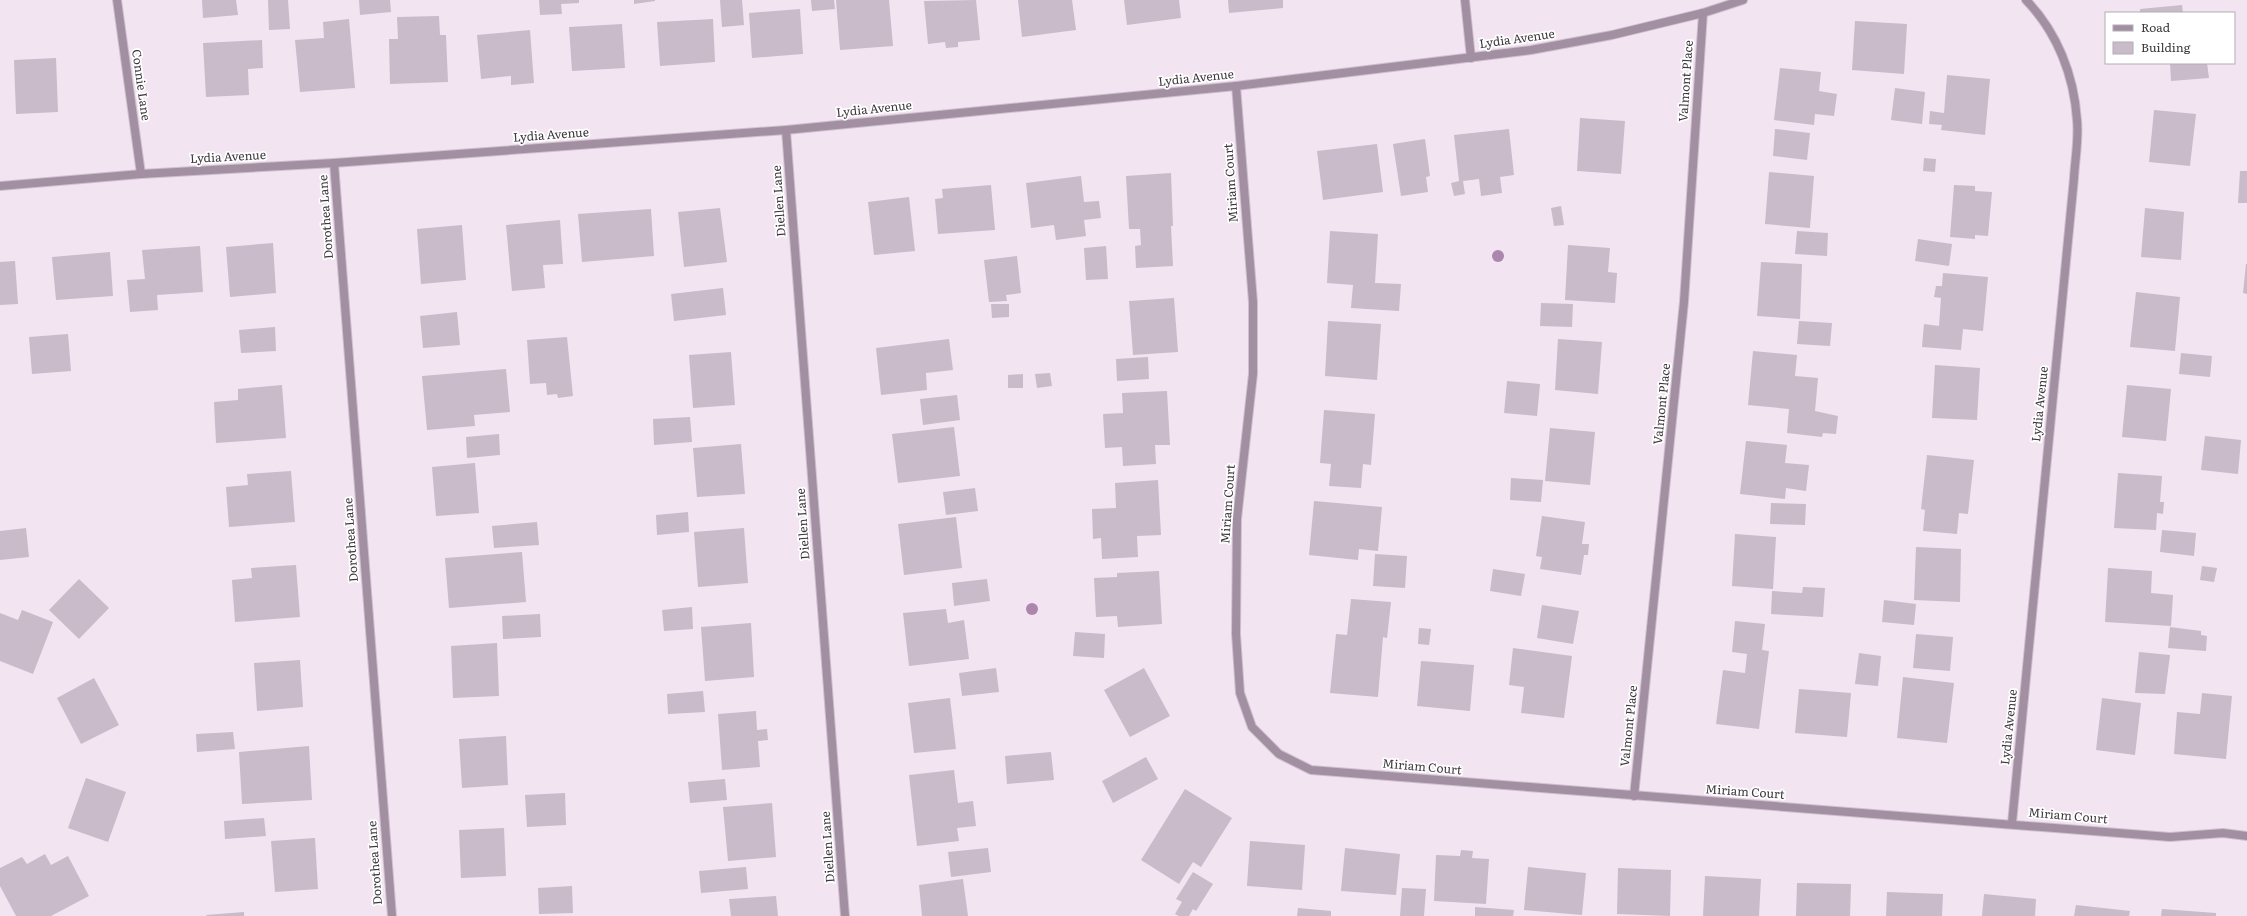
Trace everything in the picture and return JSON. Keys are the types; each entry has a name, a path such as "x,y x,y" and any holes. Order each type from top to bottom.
{"street":[{"name":"Connie Lane","path":"117,0 142,174"},
{"path":"1465,0 1471,58"},
{"name":"Lydia Avenue","path":"0,186 142,174 334,163 786,130 1236,86 1531,50 1612,35 1703,13 1743,0"},
{"name":"Lydia Avenue","path":"2012,823 2074,178 2077,120 2073,92 2062,53 2047,24 2026,0"},
{"name":"Valmont Place","path":"1634,796 1684,302 1703,13"},
{"name":"Miriam Court","path":"1236,86 1253,302 1253,374 1237,520 1236,634 1240,693 1252,727 1280,754 1311,770 1634,796 2012,823 2170,837 2223,833 2247,836"},
{"name":"Diellen Lane","path":"786,130 845,916"},
{"name":"Dorothea Lane","path":"334,163 392,916"}],"building":[{"path":"202,0 236,0 238,15 203,18"},
{"path":"268,0 288,0 290,29 269,30"},
{"path":"359,0 390,0 391,12 360,15"},
{"path":"539,0 579,0 579,3 561,4 562,14 540,15"},
{"path":"634,0 655,0 655,1 634,4"},
{"path":"720,0 742,0 744,25 722,27"},
{"path":"811,0 834,0 835,9 812,11"},
{"path":"836,0 889,0 893,46 840,50"},
{"path":"976,0 980,40 958,42 958,47 946,48 945,42 928,44 924,1"},
{"path":"1018,0 1072,0 1076,30 1022,37"},
{"path":"1124,0 1179,0 1181,18 1127,25"},
{"path":"1228,0 1283,0 1283,8 1229,13"},
{"path":"2182,5 2183,12 2140,12 2140,9"},
{"path":"800,9 803,54 752,58 749,13"},
{"path":"439,16 440,35 446,35 448,82 390,84 389,39 398,39 397,17"},
{"path":"349,19 355,88 300,92 295,40 324,38 323,22"},
{"path":"713,19 715,62 660,66 657,22"},
{"path":"1855,21 1907,24 1904,74 1852,70"},
{"path":"622,24 625,68 572,71 569,27"},
{"path":"530,30 534,83 511,85 511,76 481,79 477,35"},
{"path":"262,40 263,68 248,69 249,95 206,97 203,43"},
{"path":"56,58 58,112 16,114 14,60"},
{"path":"2170,64 2207,64 2209,78 2171,81"},
{"path":"1780,68 1821,72 1819,91 1837,94 1834,116 1815,114 1814,125 1774,120"},
{"path":"1947,75 1990,79 1985,135 1941,130 1942,125 1929,124 1930,111 1944,113"},
{"path":"1895,88 1925,92 1922,124 1891,120"},
{"path":"2154,110 2196,114 2190,166 2149,162"},
{"path":"1580,118 1625,121 1621,174 1577,171"},
{"path":"1509,129 1514,175 1500,177 1502,193 1481,196 1479,179 1463,181 1465,194 1454,196 1451,183 1459,181 1454,135"},
{"path":"1775,129 1810,133 1807,160 1773,156"},
{"path":"1425,139 1430,176 1426,177 1428,192 1401,196 1393,144"},
{"path":"1377,144 1383,192 1323,200 1317,151"},
{"path":"1924,158 1936,159 1935,172 1923,171"},
{"path":"2240,171 2247,171 2247,203 2238,203"},
{"path":"1769,172 1814,176 1810,228 1765,224"},
{"path":"1171,173 1173,266 1136,268 1135,246 1141,245 1140,229 1129,229 1126,176"},
{"path":"1081,176 1084,202 1099,201 1101,218 1084,220 1086,236 1056,240 1054,225 1031,228 1026,183"},
{"path":"991,185 995,230 938,234 935,199 943,198 942,189"},
{"path":"1954,185 1975,186 1975,191 1992,192 1988,236 1975,235 1975,239 1950,237"},
{"path":"909,197 915,251 874,255 868,202"},
{"path":"1561,206 1564,225 1554,226 1551,208"},
{"path":"720,208 727,262 684,267 678,212"},
{"path":"2145,208 2184,212 2181,260 2141,257"},
{"path":"651,209 654,256 582,262 578,214"},
{"path":"560,220 563,264 543,265 545,288 512,291 506,225"},
{"path":"462,225 466,280 421,284 417,229"},
{"path":"1330,231 1378,234 1375,283 1401,284 1399,311 1351,308 1353,285 1327,283"},
{"path":"1797,231 1828,233 1827,256 1795,254"},
{"path":"1918,239 1952,244 1949,266 1915,261"},
{"path":"273,243 276,293 230,297 226,247"},
{"path":"1568,245 1610,248 1608,272 1617,273 1615,303 1565,300"},
{"path":"200,246 203,292 157,295 158,310 130,312 127,280 145,279 142,250"},
{"path":"1106,246 1108,279 1086,280 1084,248"},
{"path":"110,252 113,296 56,300 52,257"},
{"path":"1017,256 1021,293 1006,295 1007,301 989,302 984,260"},
{"path":"15,261 18,304 0,305 0,262"},
{"path":"1761,262 1802,264 1800,319 1757,316"},
{"path":"2247,264 2247,294 2243,293"},
{"path":"1943,273 1988,277 1983,331 1963,329 1961,350 1922,347 1924,324 1939,326 1941,298 1934,297 1936,286 1942,286"},
{"path":"723,288 726,315 674,321 671,294"},
{"path":"2136,292 2180,297 2175,351 2130,347"},
{"path":"1174,298 1178,352 1133,355 1129,301"},
{"path":"1541,303 1573,304 1572,327 1540,326"},
{"path":"991,304 1009,304 1009,317 992,318"},
{"path":"457,312 460,345 423,348 420,316"},
{"path":"1328,321 1381,324 1377,380 1325,376"},
{"path":"1799,321 1832,323 1830,346 1797,344"},
{"path":"275,327 276,351 241,353 239,330"},
{"path":"68,334 71,371 32,374 29,337"},
{"path":"567,337 573,396 558,398 557,394 547,395 546,383 530,384 527,340"},
{"path":"949,339 953,370 926,373 927,390 881,395 876,348"},
{"path":"1558,339 1602,342 1598,394 1555,390"},
{"path":"1753,351 1797,355 1795,376 1818,378 1815,411 1838,416 1836,434 1823,433 1822,437 1787,433 1789,409 1748,405"},
{"path":"731,352 735,405 693,408 689,355"},
{"path":"2181,353 2212,356 2210,377 2179,374"},
{"path":"1148,357 1149,379 1117,381 1116,359"},
{"path":"1935,365 1980,368 1977,420 1932,418"},
{"path":"506,369 510,412 474,415 475,426 427,430 422,376"},
{"path":"1050,373 1052,386 1037,388 1035,374"},
{"path":"1023,374 1023,388 1008,388 1008,375"},
{"path":"1507,381 1540,384 1537,416 1504,413"},
{"path":"282,385 286,438 216,443 214,402 238,400 238,389"},
{"path":"2127,385 2171,389 2166,441 2122,437"},
{"path":"1167,391 1170,445 1155,445 1156,464 1123,466 1122,447 1105,448 1103,414 1123,413 1122,393"},
{"path":"957,395 960,420 923,425 920,399"},
{"path":"1324,410 1375,414 1371,465 1363,464 1361,488 1329,486 1331,464 1320,463"},
{"path":"690,417 692,442 654,445 653,419"},
{"path":"954,427 960,476 898,483 892,434"},
{"path":"1550,428 1595,432 1590,485 1545,481"},
{"path":"499,434 500,455 467,458 466,437"},
{"path":"2205,436 2241,440 2238,474 2201,470"},
{"path":"1746,441 1787,445 1785,463 1809,465 1806,491 1786,488 1785,499 1740,494"},
{"path":"741,444 745,494 697,497 693,448"},
{"path":"1927,455 1974,460 1968,514 1959,513 1957,534 1923,531 1925,510 1921,509"},
{"path":"475,463 479,513 436,516 432,467"},
{"path":"291,471 295,522 229,527 226,487 248,485 247,474"},
{"path":"2118,473 2162,476 2160,502 2164,502 2163,514 2157,513 2156,530 2114,528"},
{"path":"1511,478 1543,480 1541,502 1510,500"},
{"path":"1158,480 1161,535 1137,536 1138,557 1102,559 1101,538 1093,539 1092,509 1116,508 1115,483"},
{"path":"975,488 978,511 946,515 943,492"},
{"path":"1314,501 1382,507 1378,551 1359,549 1358,560 1309,555"},
{"path":"1771,503 1806,504 1805,525 1770,524"},
{"path":"688,512 689,532 657,535 656,515"},
{"path":"1542,516 1585,522 1582,544 1589,544 1588,555 1584,555 1581,575 1540,569 1542,557 1536,556"},
{"path":"956,517 962,568 904,575 898,524"},
{"path":"537,522 539,545 494,548 492,526"},
{"path":"26,528 29,557 0,560 0,531"},
{"path":"744,528 748,583 698,587 694,532"},
{"path":"2162,530 2196,533 2194,556 2160,552"},
{"path":"1735,534 1776,537 1773,589 1732,586"},
{"path":"1916,547 1961,549 1960,602 1914,600"},
{"path":"522,552 526,602 449,608 445,558"},
{"path":"1375,554 1407,556 1405,588 1373,586"},
{"path":"296,565 300,617 235,622 232,580 252,578 251,568"},
{"path":"2202,566 2217,568 2214,582 2200,580"},
{"path":"2108,568 2152,571 2151,593 2173,595 2171,626 2105,622"},
{"path":"1493,569 1525,574 1521,596 1490,591"},
{"path":"1159,571 1162,624 1118,627 1117,616 1096,617 1094,578 1117,577 1117,573"},
{"path":"79,579 109,608 79,639 49,610"},
{"path":"987,579 990,601 954,606 952,583"},
{"path":"1803,587 1825,588 1823,617 1771,614 1772,591 1802,593"},
{"path":"1351,599 1391,602 1387,638 1383,637 1378,697 1330,693 1336,634 1347,635"},
{"path":"1884,600 1916,604 1914,625 1882,622"},
{"path":"1542,605 1579,611 1573,644 1537,638"},
{"path":"692,607 693,629 664,631 662,610"},
{"path":"946,609 948,623 964,620 969,659 909,666 903,613"},
{"path":"22,610 53,622 33,674 0,661 0,613 18,620"},
{"path":"540,614 541,637 503,639 502,616"},
{"path":"1735,621 1765,624 1762,650 1769,651 1759,729 1716,724 1723,670 1745,673 1747,654 1732,652"},
{"path":"751,623 754,677 705,681 701,627"},
{"path":"2170,627 2201,631 2201,635 2207,636 2206,651 2168,648"},
{"path":"1419,628 1431,629 1429,645 1418,644"},
{"path":"1075,632 1105,634 1104,658 1073,656"},
{"path":"1916,634 1953,637 1950,671 1913,668"},
{"path":"497,643 499,696 453,698 451,646"},
{"path":"1513,648 1572,656 1564,718 1521,713 1524,687 1509,685"},
{"path":"2139,652 2170,655 2165,694 2135,693"},
{"path":"1859,653 1881,656 1878,686 1855,684"},
{"path":"300,660 303,707 257,711 254,663"},
{"path":"1421,661 1474,665 1470,711 1417,706"},
{"path":"996,668 999,692 962,696 959,673"},
{"path":"1144,668 1170,716 1130,737 1104,690"},
{"path":"1903,677 1954,683 1947,743 1897,738"},
{"path":"94,678 119,725 81,744 57,698"},
{"path":"1799,689 1851,693 1847,737 1795,733"},
{"path":"703,691 705,712 668,714 667,694"},
{"path":"2202,693 2232,696 2226,759 2174,754 2177,712 2200,714"},
{"path":"950,698 956,749 914,753 908,703"},
{"path":"2102,698 2141,703 2135,755 2096,750"},
{"path":"756,711 757,730 767,729 768,740 758,741 760,767 722,770 718,714"},
{"path":"233,732 235,749 197,752 196,734"},
{"path":"506,736 508,785 462,788 459,739"},
{"path":"309,746 312,800 242,804 239,752"},
{"path":"1051,752 1054,780 1007,784 1005,756"},
{"path":"1146,757 1158,779 1113,803 1102,781"},
{"path":"954,770 958,803 973,801 976,826 957,828 959,841 917,846 909,775"},
{"path":"86,778 126,792 108,842 68,828"},
{"path":"725,779 727,800 690,803 688,782"},
{"path":"1185,789 1232,818 1201,867 1193,862 1179,884 1141,860"},
{"path":"565,793 566,825 527,827 525,795"},
{"path":"772,803 776,857 728,861 723,807"},
{"path":"264,818 266,836 225,839 224,821"},
{"path":"504,828 506,876 461,878 459,830"},
{"path":"315,838 318,889 275,892 271,841"},
{"path":"1250,841 1305,845 1302,890 1247,886"},
{"path":"988,848 991,872 951,877 948,852"},
{"path":"1345,848 1400,854 1396,895 1341,891"},
{"path":"1461,850 1473,851 1472,858 1489,859 1486,904 1434,901 1436,855 1460,856"},
{"path":"45,854 51,865 68,856 89,896 51,916 16,916 0,886 0,868 22,857 27,864"},
{"path":"746,867 748,889 701,893 699,871"},
{"path":"1528,867 1586,873 1582,915 1524,910"},
{"path":"1618,868 1671,870 1670,916 1617,914"},
{"path":"1193,872 1213,884 1196,911 1193,909 1189,916 1179,916 1175,914 1182,902 1176,899"},
{"path":"1705,876 1761,879 1759,916 1703,916"},
{"path":"963,879 968,916 922,916 919,885"},
{"path":"1797,883 1851,884 1850,916 1796,916"},
{"path":"572,886 573,913 539,914 538,888"},
{"path":"1402,888 1426,889 1424,916 1400,916"},
{"path":"1887,892 1943,894 1942,916 1886,916"},
{"path":"1984,894 2036,899 2035,916 1982,916"},
{"path":"776,896 778,916 731,916 729,899"},
{"path":"2076,905 2130,911 2129,916 2074,916"},
{"path":"1475,907 1514,910 1513,916 1475,916"},
{"path":"1298,908 1331,911 1331,916 1297,916"},
{"path":"2162,909 2216,913 2216,916 2161,916"},
{"path":"244,912 244,916 206,915"}]}
